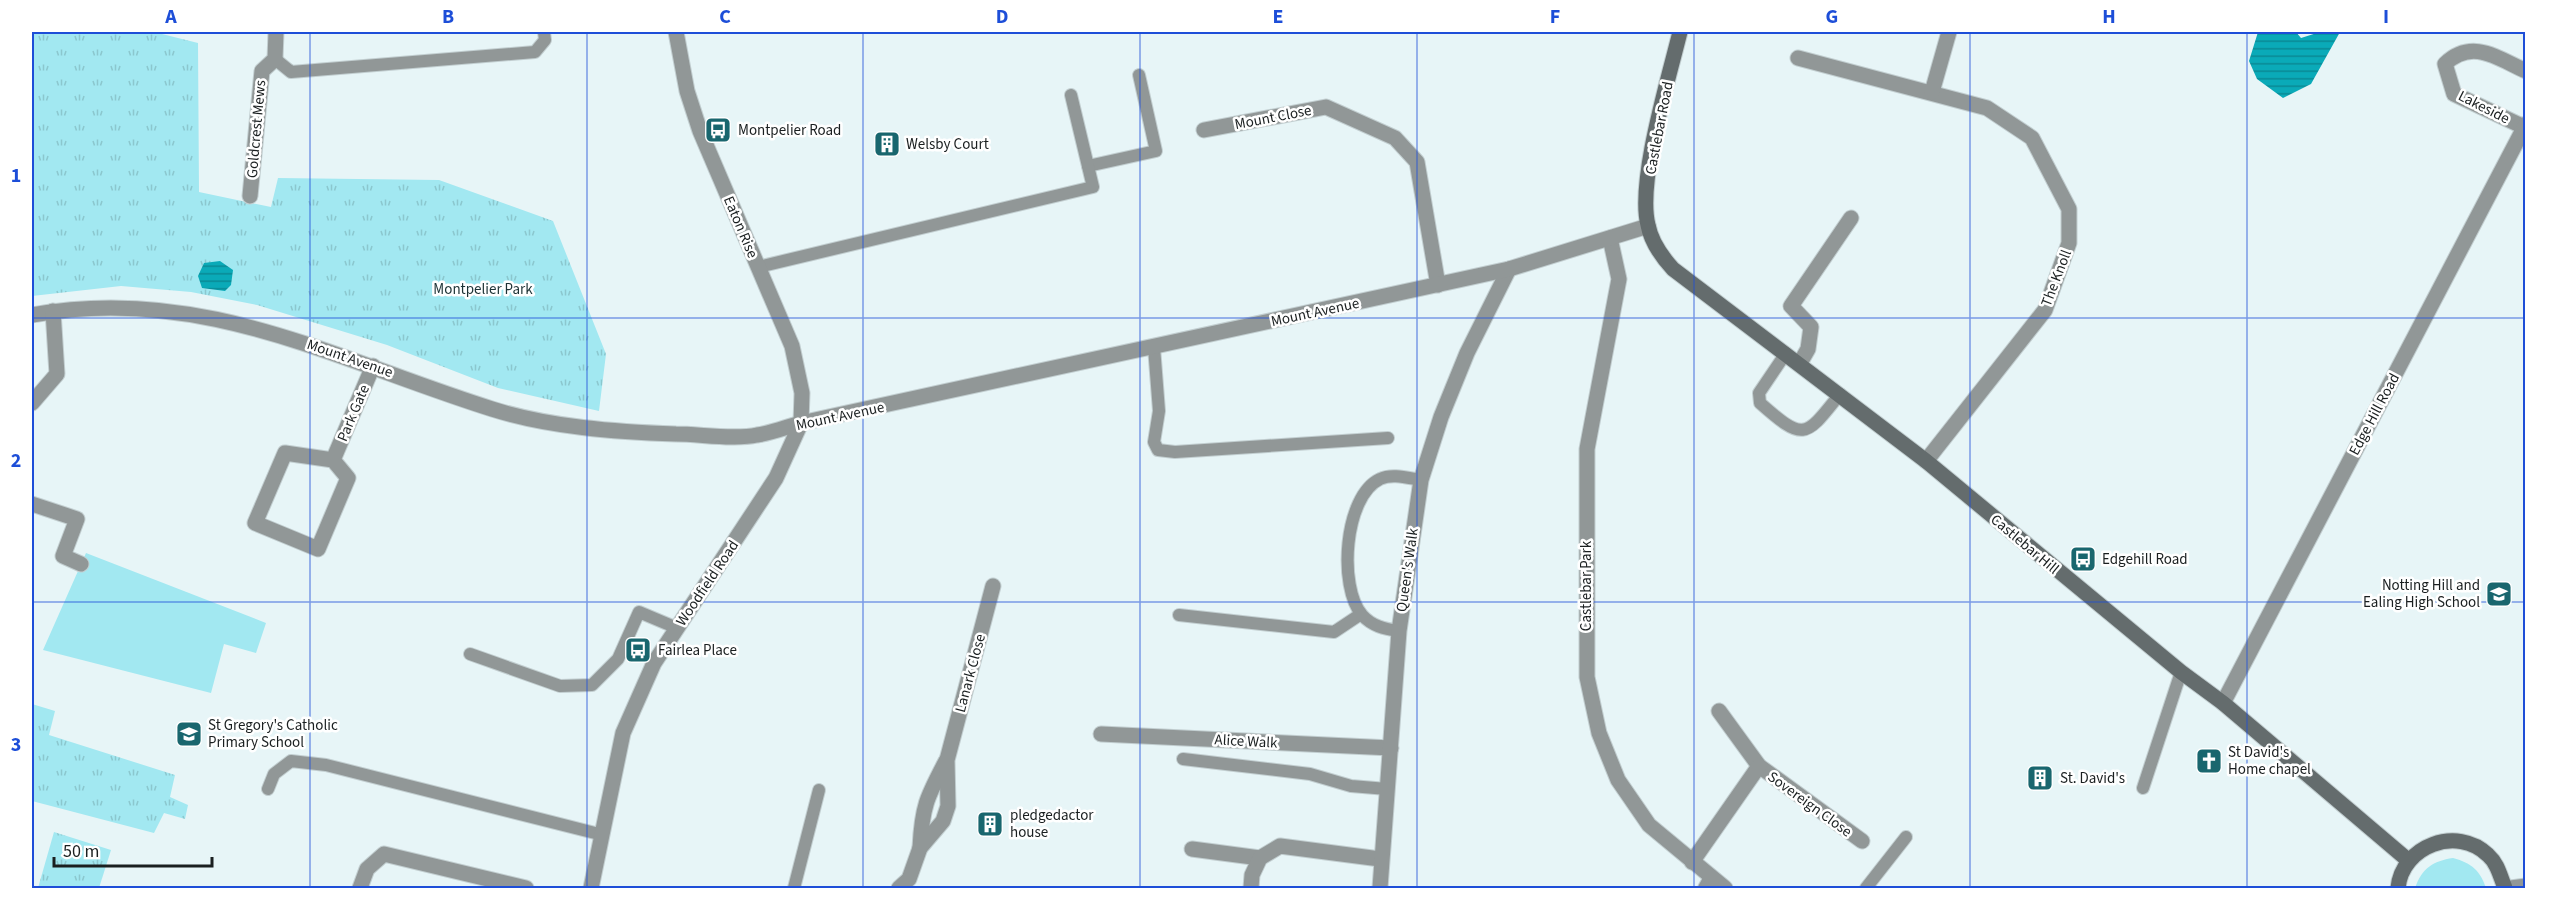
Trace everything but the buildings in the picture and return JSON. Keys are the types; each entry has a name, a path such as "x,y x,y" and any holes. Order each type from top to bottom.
{"main road":[{"name":"Castlebar Road","path":"1648,226 1646,194 1655,140 1680,32"},
{"name":"Castlebar Hill","path":"1648,226 1662,257 1672,269 1800,363 1926,461 2181,672 2223,703 2409,861"},
{"path":"2398,888 2399,880 2409,861 2423,848 2435,843 2454,841 2470,844 2486,853 2496,864 2505,888"}],"street":[{"name":"Goldcrest Mews","path":"250,196 262,71 275,59 276,32"},
{"name":"Eaton Rise","path":"676,32 687,91 700,131 792,346 802,393 801,423"},
{"path":"1932,92 1949,32"},
{"name":"Lakeside","path":"2525,126 2454,94 2445,64 2456,54 2482,51 2526,71"},
{"name":"The Knoll","path":"1797,58 1987,108 2032,138 2069,209 2069,243 2045,310 1926,461"},
{"name":"Mount Close","path":"1204,130 1326,107 1395,138 1417,162 1438,285"},
{"name":"Edge Hill Road","path":"2223,703 2525,126"},
{"path":"1800,363 1808,350 1811,327 1791,306 1851,218"},
{"name":"Mount Avenue","path":"32,315 53,311 143,307 236,322 373,366 493,410 615,432 755,436 801,423 1509,269 1648,226"},
{"name":"Castlebar Park","path":"1610,238 1619,279 1587,449 1587,677 1599,733 1618,780 1649,825 1692,862 1707,883 1725,888"},
{"name":"Queen's Walk","path":"1380,888 1380,860 1399,631 1421,480 1440,417 1467,353 1509,269"},
{"path":"32,403 57,374 53,311"},
{"name":"Park Gate","path":"333,460 373,366"},
{"name":"Woodfield Road","path":"591,888 623,733 654,663 776,478 801,423"},
{"name":"Park Gate","path":"285,453 333,460 348,478 318,549 255,523 285,453"},
{"path":"32,504 77,519 63,556 81,564"},
{"name":"Lanark Close","path":"899,888 909,879 920,848 921,814 926,799 947,760 993,586"},
{"name":"Sovereign Close","path":"1719,711 1759,766 1862,841"},
{"name":"Alice Walk","path":"1101,734 1391,748"},
{"name":"Lanark Close","path":"920,848 943,821 948,806 947,760"},
{"name":"Sovereign Close","path":"1692,862 1759,766"},
{"path":"1251,888 1252,875 1260,858 1280,846 1380,860"},
{"path":"1192,849 1260,858"},
{"path":"360,888 367,869 384,854 526,888"},
{"path":"2511,888 2526,886"}],"lane":[{"path":"275,59 291,72 535,52 545,40 544,32"},
{"path":"1088,166 1156,151 1139,75"},
{"path":"758,267 1093,187 1071,94"},
{"path":"1155,347 1159,411 1155,442 1158,450 1175,452 1388,438"},
{"path":"1786,353 1759,393 1760,403 1791,429 1802,431 1811,429 1840,394"},
{"path":"1399,631 1379,628 1361,614 1351,594 1347,576 1353,515 1362,496 1379,479 1398,476 1421,480"},
{"path":"470,654 560,686 592,685 618,659 639,612 677,628"},
{"path":"1179,615 1334,632 1361,614"},
{"path":"2143,788 2181,672"},
{"path":"1183,759 1310,774 1352,786 1387,789"},
{"path":"268,789 274,774 291,762 326,765 603,835"},
{"path":"794,888 819,790"},
{"path":"1866,888 1906,837"}],"green space":[{"name":"Montpelier Park","path":"32,32 154,32 198,43 199,192 271,207 278,178 439,180 553,221 606,354 599,411 498,388 387,345 257,305 191,292 121,286 32,296"},
{"path":"86,553 266,623 256,653 224,644 211,693 43,650"},
{"path":"32,704 55,711 49,735 175,775 170,797 188,805 185,819 164,813 154,833 32,801"},
{"path":"54,832 111,850 99,888 38,888"},
{"path":"2453,858 2474,868 2486,888 2415,888 2421,875 2429,867"}],"shaded area":[{"path":"2258,32 2296,32 2301,38 2320,32 2340,32 2311,84 2283,98 2257,79 2249,61"},
{"path":"220,261 233,270 231,285 225,291 202,288 198,276 204,263"}],"place":[{"name":"Montpelier Road","path":"718,130"},
{"name":"Welsby Court","path":"887,144"},
{"name":"Edgehill Road","path":"2083,559"},
{"name":"Notting Hill and Ealing High School","path":"2499,594"},
{"name":"Fairlea Place","path":"638,650"},
{"name":"St Gregory's Catholic Primary School","path":"189,734"},
{"name":"St David's Home chapel","path":"2209,761"},
{"name":"St. David's","path":"2040,778"},
{"name":"pledgedactor house","path":"990,824"}]}
